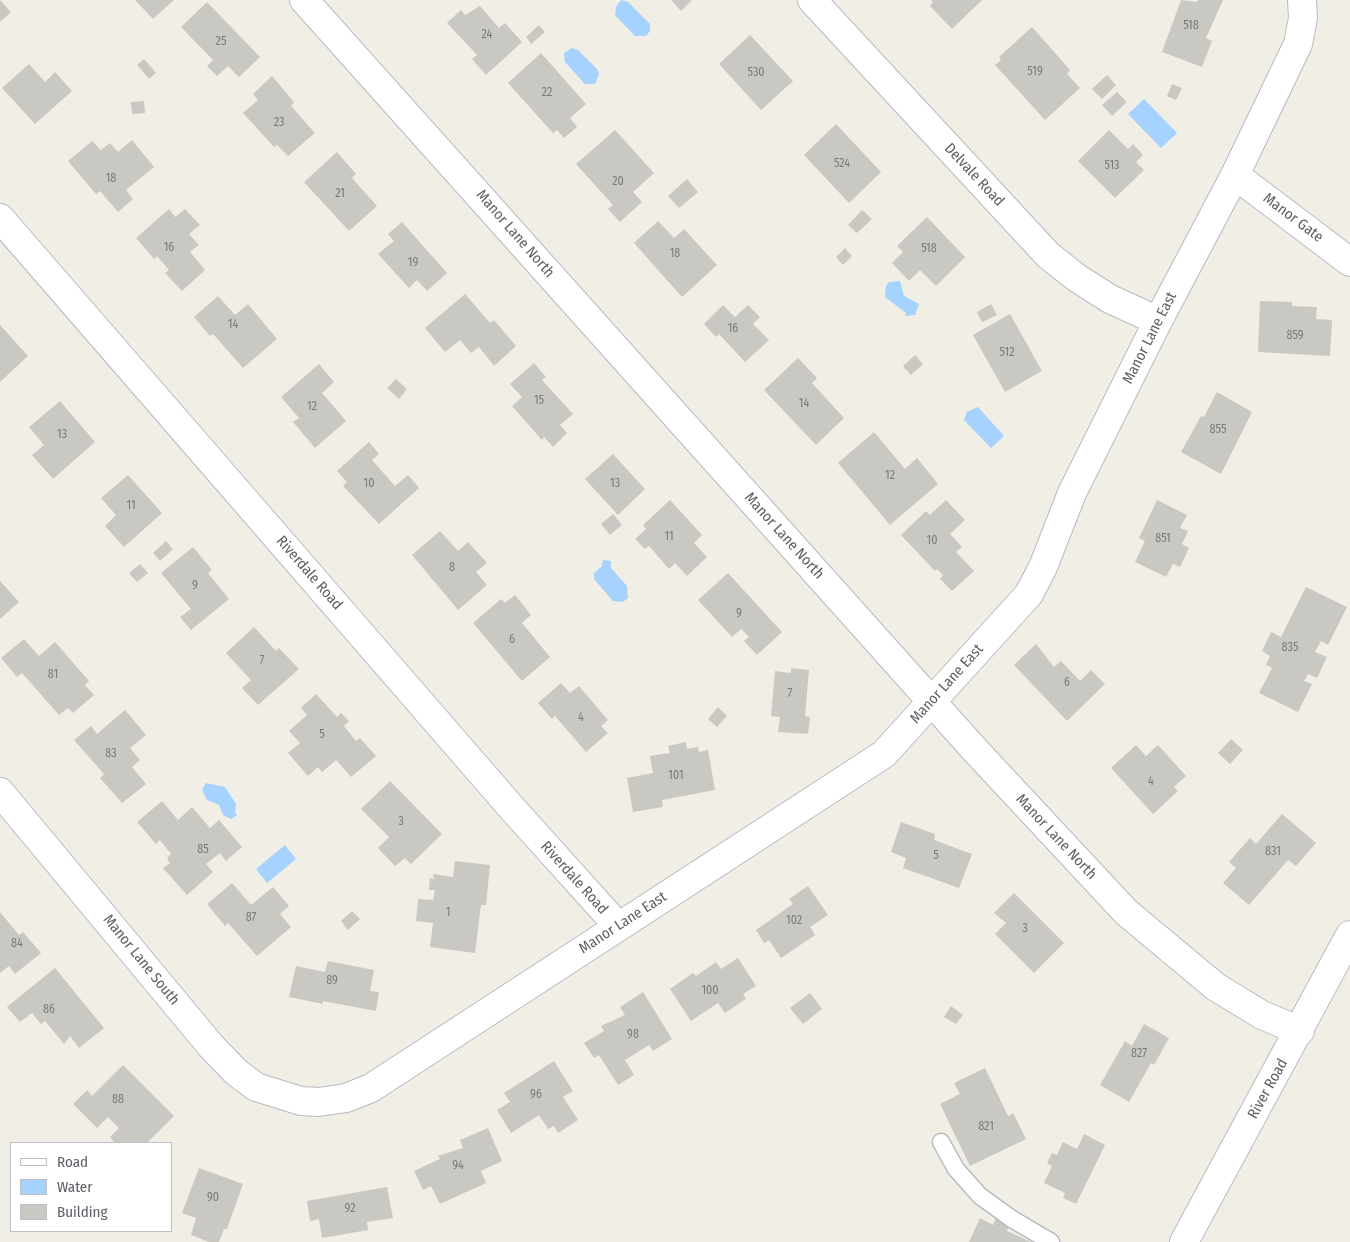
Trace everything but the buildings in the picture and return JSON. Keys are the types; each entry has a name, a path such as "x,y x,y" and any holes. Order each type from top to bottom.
{"street":[{"name":"Manor Lane North","path":"304,0 932,702 1126,912 1216,987 1262,1015 1300,1031"},
{"name":"Delvale Road","path":"812,0 1048,255 1077,278 1110,299 1158,321"},
{"name":"Manor Lane East","path":"301,1101 319,1102 346,1098 371,1088 618,926 821,797 884,754 932,702 1029,594 1043,567 1072,493 1158,321 1235,175 1298,44 1303,18 1302,0"},
{"name":"Manor Gate","path":"1235,175 1350,262"},
{"name":"Riverdale Road","path":"0,218 510,806 618,926"},
{"name":"Manor Lane South","path":"0,792 211,1046 236,1072 256,1087 301,1101"},
{"name":"River Road","path":"1184,1242 1300,1031 1350,935"}],"lane":[{"path":"941,1142 956,1169 980,1196 1012,1219 1050,1242"}],"water":[{"path":"621,0 628,2 650,24 650,31 646,36 635,36 615,15 616,7"},
{"path":"572,48 578,50 597,69 599,74 595,84 585,84 565,62 564,53"},
{"path":"1144,99 1177,133 1161,148 1128,114"},
{"path":"900,281 904,296 919,304 915,315 905,316 906,313 885,297 886,286 889,282"},
{"path":"978,407 1004,436 991,448 964,420 967,412"},
{"path":"603,560 611,561 611,568 627,586 628,598 623,602 613,601 594,579 594,573 602,566"},
{"path":"206,783 225,787 236,804 235,812 237,815 231,819 223,815 219,805 207,800 202,790"},
{"path":"285,845 296,859 267,883 256,869"}]}
